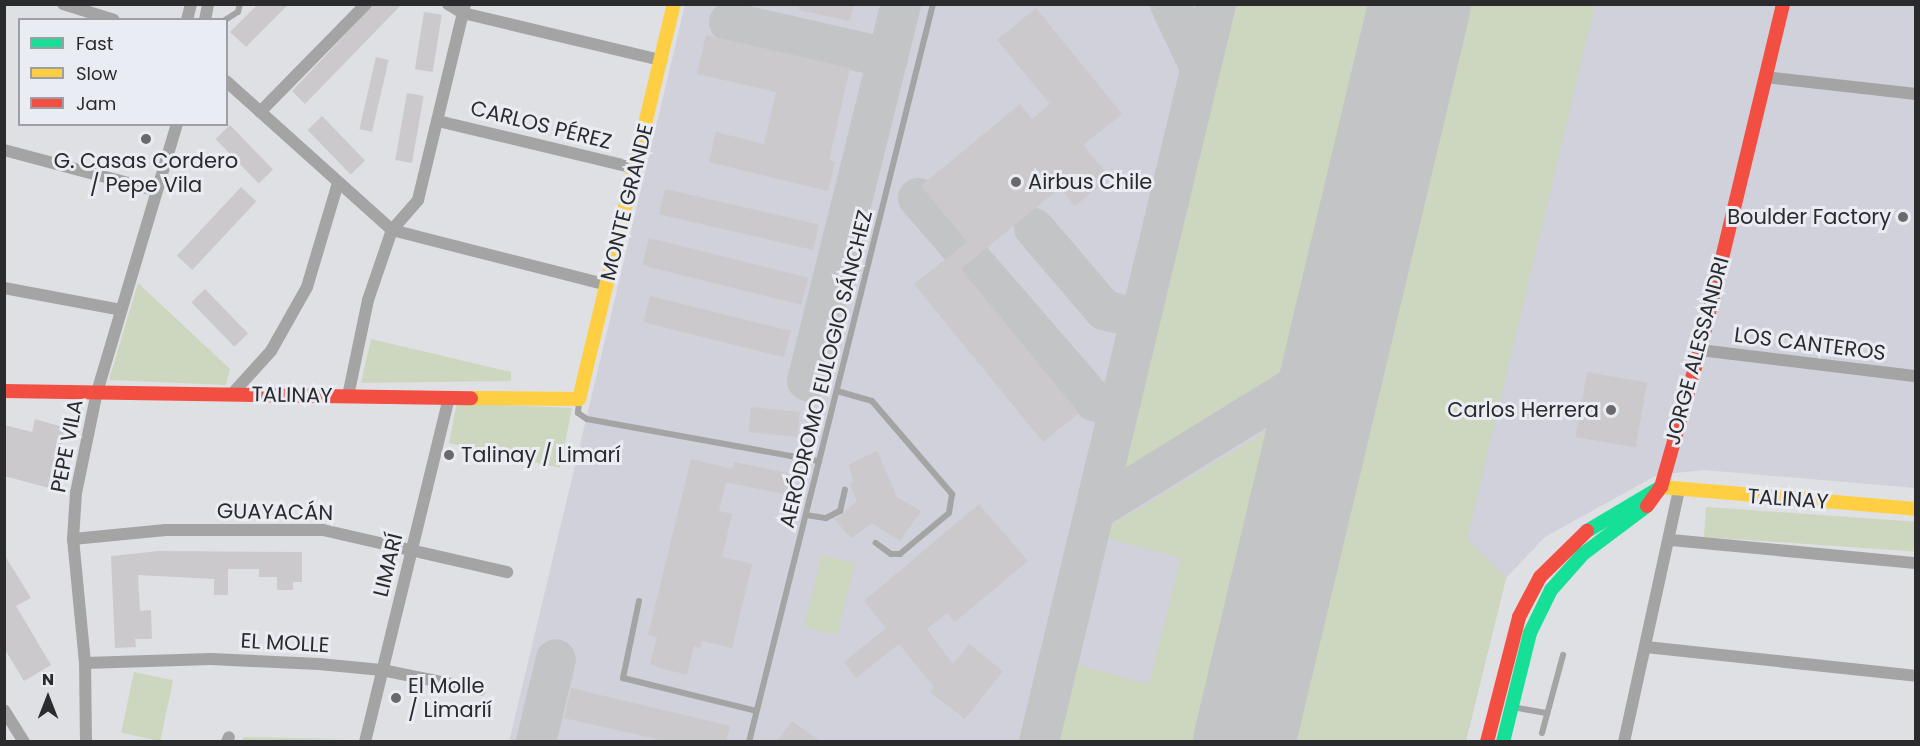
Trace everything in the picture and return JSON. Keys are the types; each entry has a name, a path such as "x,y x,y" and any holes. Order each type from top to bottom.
{"street":[{"path":"63,4 108,18"},
{"path":"260,112 366,4"},
{"path":"448,4 661,60"},
{"name":"MONTE GRANDE","path":"579,399 674,4"},
{"name":"JORGE ALESSANDRI","path":"1503,741 1530,633 1551,590 1583,554 1650,504 1661,487 1700,350 1783,4"},
{"path":"348,396 368,300 392,230 418,200 464,9"},
{"path":"1765,77 1916,94"},
{"path":"228,83 392,230 607,285"},
{"name":"CARLOS PÉREZ","path":"438,121 635,168"},
{"name":"PEPE VILA","path":"161,165 168,126"},
{"name":"PEPE VILA","path":"86,741 85,663 73,539 76,493 97,392 161,165 176,126"},
{"path":"4,150 154,190"},
{"path":"232,394 271,351 307,287 338,183"},
{"path":"4,288 121,310"},
{"name":"LOS CANTEROS","path":"1700,350 1916,376"},
{"name":"TALINAY","path":"4,390 579,399"},
{"name":"LIMARÍ","path":"365,741 449,397"},
{"path":"1488,741 1519,617 1540,577 1588,530 1661,487"},
{"name":"TALINAY","path":"1661,487 1916,509"},
{"path":"1624,741 1671,540 1679,490"},
{"name":"GUAYACÁN","path":"73,539 166,530 315,530 411,549 507,572"},
{"path":"1671,540 1916,563"},
{"path":"1646,647 1916,676"},
{"name":"EL MOLLE","path":"85,663 222,660 382,670 480,690"},
{"path":"4,710 24,741"}],"lane":[{"path":"228,18 238,12 240,4"},
{"name":"AERÓDROMO EULOGIO SÁNCHEZ","path":"749,741 933,4"},
{"path":"837,391 872,401 952,494 949,513 900,554 891,554 876,543"},
{"path":"579,399 578,412 586,419 819,461"},
{"path":"806,515 826,518 840,511 845,490"},
{"path":"639,601 623,678 756,711"},
{"path":"1542,733 1563,655"},
{"path":"1511,706 1547,713"}],"shaded area":[{"path":"685,5 1915,5 1915,488 1704,470 1657,475 1545,537 1506,578 1466,741 509,742"}],"green space":[{"path":"1465,4 1595,5 1467,539 1506,578 1466,741 1287,741"},
{"path":"1231,5 1387,5 1310,350 1281,385 1136,477 1127,478 1119,471"},
{"path":"138,283 230,369 226,385 109,380"},
{"path":"371,339 511,372 511,381 361,383"},
{"path":"457,403 572,408 560,468 449,443"},
{"path":"1279,424 1292,428 1217,741 1055,741 1074,664 1149,684 1181,558 1106,538 1112,525"},
{"path":"1706,507 1915,522 1913,552 1704,537"},
{"path":"822,555 855,563 837,635 804,627"},
{"path":"134,672 173,680 160,741 121,733"},
{"path":"244,737 348,739 241,741"}],"building":[{"path":"258,4 289,4 246,47 230,32"},
{"path":"374,4 402,4 305,104 292,91"},
{"path":"799,4 854,4 850,21 799,10"},
{"path":"1036,8 1122,114 1083,145 1110,177 1075,206 1060,188 961,269 1079,413 1043,442 914,284 967,242 921,186 1020,104 1032,119 1050,104 997,40"},
{"path":"424,12 442,15 433,72 415,69"},
{"path":"706,35 850,68 829,160 835,162 828,191 709,162 716,132 764,144 776,92 697,74"},
{"path":"376,57 389,60 372,132 359,129"},
{"path":"407,93 424,96 412,163 395,160"},
{"path":"322,116 365,161 351,174 308,130"},
{"path":"230,125 273,170 259,183 216,139"},
{"path":"241,187 256,201 192,270 177,256"},
{"path":"665,189 819,225 813,250 659,214"},
{"path":"649,238 808,278 801,305 642,265"},
{"path":"205,289 248,334 234,347 191,302"},
{"path":"650,296 791,331 784,357 643,322"},
{"name":"Carlos Herrera","path":"1587,372 1647,383 1636,448 1576,437"},
{"path":"751,407 800,412 797,437 748,432"},
{"path":"35,419 66,428 49,488 4,476 4,425 32,432"},
{"path":"877,451 897,497 921,511 900,541 872,523 851,538 835,520 857,501 849,484 853,482 849,464"},
{"path":"691,459 732,469 734,462 793,474 788,495 726,482 719,511 732,514 722,557 752,564 732,648 702,641 700,648 694,646 687,675 650,665 657,637 648,635"},
{"path":"979,504 1028,561 955,622 947,613 927,629 953,664 969,644 1003,671 965,719 930,692 934,687 899,644 856,678 844,662 886,628 864,601"},
{"path":"159,551 302,552 302,582 293,582 293,590 277,590 277,577 259,577 259,569 228,569 228,595 214,595 214,579 138,575 140,611 151,610 152,639 135,639 136,647 115,648 111,556"},
{"path":"4,554 31,598 16,606 51,665 24,681 4,648"},
{"path":"571,688 730,726 726,741 665,741 564,718"},
{"path":"792,721 820,741 777,741"}],"taxiway":[{"path":"807,381 901,4"},
{"path":"1170,4 1200,68"},
{"path":"1039,742 1216,4"},
{"path":"729,22 888,58"},
{"path":"918,198 1094,401 1119,406"},
{"path":"1034,228 1104,310 1140,319"},
{"path":"1095,510 1335,362"},
{"path":"536,742 556,659"}],"runway":[{"path":"1244,742 1420,4"}],"traffic: fast":[{"path":"1587,531 1661,487"},
{"path":"1503,742 1530,633 1551,590 1583,554 1647,506"}],"traffic: slow":[{"path":"471,398 579,399 674,4"},
{"path":"1661,487 1916,509"}],"traffic: jam":[{"path":"1647,506 1661,487 1700,350 1783,4"},
{"path":"4,391 471,398"},
{"path":"1487,742 1519,617 1540,577 1587,531"}],"place":[{"name":"G. Casas Cordero / Pepe Vila","path":"146,139"},
{"name":"Airbus Chile","path":"1016,182"},
{"name":"Boulder Factory","path":"1903,217"},
{"name":"Carlos Herrera","path":"1611,410"},
{"name":"Talinay / Limarí","path":"449,455"},
{"name":"El Molle / Limarií","path":"396,698"}]}
